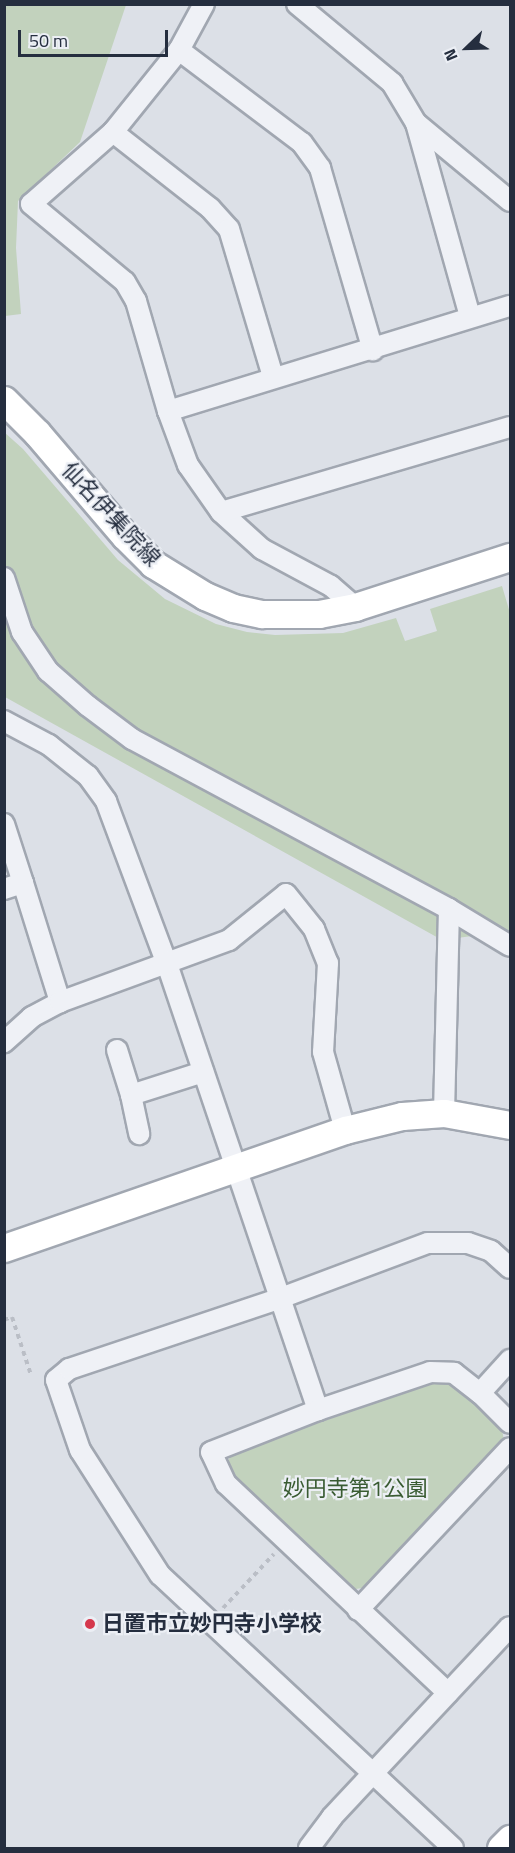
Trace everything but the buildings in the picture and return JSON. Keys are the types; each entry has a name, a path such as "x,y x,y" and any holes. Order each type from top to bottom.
{"main road":[{"name":"仙名伊集院線","path":"4,400 38,433 124,536 153,564 177,580 233,608 262,614 319,614 355,607 510,557"},
{"path":"4,1248 235,1170 345,1130 402,1116 444,1113 510,1125"},
{"path":"501,1848 510,1839"}],"street":[{"path":"204,4 179,50 113,132 31,204 125,282 136,301 168,411 188,465 221,512 262,549 331,586 355,607"},
{"path":"297,4 392,83 416,123 470,317"},
{"path":"179,50 302,143 320,168 373,350"},
{"path":"416,123 510,201"},
{"path":"113,132 210,208 229,229 273,377"},
{"path":"168,411 273,377 373,350 510,306"},
{"path":"221,512 510,427"},
{"path":"4,578 22,632 48,671 97,713 132,739 449,909 510,946"},
{"path":"4,721 49,745 81,770 106,801 167,964 318,1410"},
{"path":"4,824 14,886 60,1002"},
{"path":"4,1042 32,1017 60,1002 229,940 286,894 314,929 328,963 322,1052 345,1130"},
{"path":"444,1113 449,909"},
{"path":"117,1050 131,1095 139,1134"},
{"path":"131,1095 202,1072"},
{"path":"453,1848 160,1575 80,1450 56,1380 69,1369 279,1299 429,1243 468,1243 491,1251 510,1268"},
{"path":"480,1393 510,1360"},
{"path":"448,1693 226,1485 211,1452 318,1410 430,1372 454,1373 480,1393 510,1423"},
{"path":"358,1610 510,1448"},
{"path":"309,1848 332,1817 510,1627"}],"path":[{"path":"4,1320 12,1317 32,1375"},
{"path":"221,1610 285,1542"}],"green space":[{"path":"4,5 126,5 80,142 18,201 16,248 21,314 5,316"},
{"path":"4,432 23,449 118,560 165,599 216,624 247,632 275,635 343,633 396,618 405,641 437,631 430,609 502,586 510,613 510,931 442,940 5,697"},
{"name":"妙円寺第1公園","path":"438,1381 454,1383 501,1425 504,1440 368,1587 350,1590 236,1485 226,1465 232,1453"}],"place":[{"name":"日置市立妙円寺小学校","path":"90,1624"}]}
